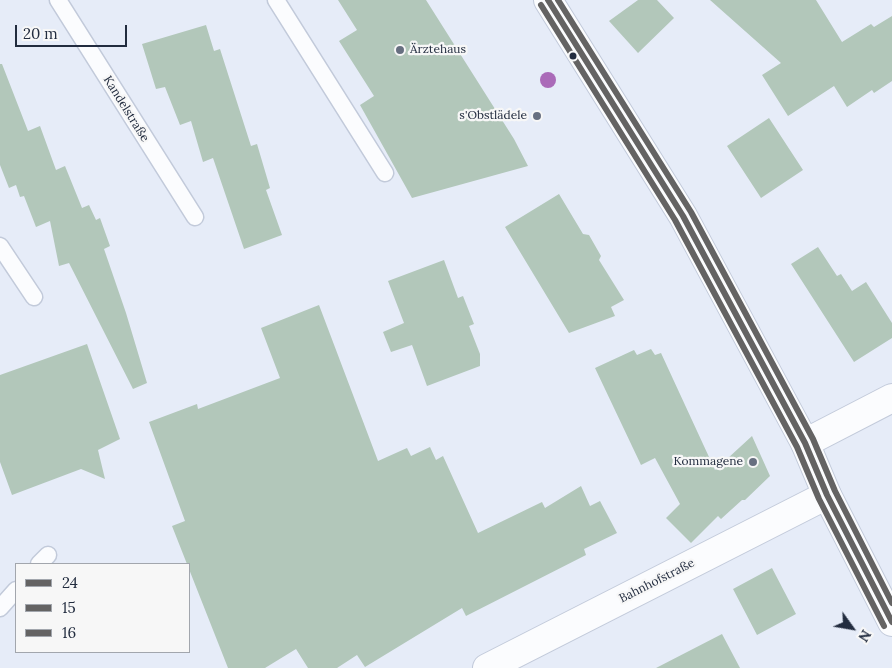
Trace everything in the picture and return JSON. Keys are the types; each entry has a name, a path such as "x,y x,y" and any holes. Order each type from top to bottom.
{"street":[{"path":"548,0 683,216 804,444 892,622"},
{"path":"804,444 892,398"},
{"name":"Bahnhofstraße","path":"487,668 828,495"}],"lane":[{"name":"Kandelstraße","path":"58,0 195,217"},
{"path":"276,0 385,173"},
{"path":"0,246 34,297"},
{"path":"0,608 15,591"}],"building":[{"path":"338,0 426,0 514,139 528,166 412,198 360,105 374,96 339,41 357,30"},
{"path":"638,0 657,0 674,18 638,53 609,21"},
{"path":"710,0 816,0 842,42 871,24 874,27 892,16 892,81 874,93 872,90 847,107 834,86 788,116 762,75 781,63"},
{"path":"206,25 214,51 220,49 251,146 257,144 270,188 266,190 282,235 244,249 213,158 203,162 191,121 180,125 165,87 156,89 142,44"},
{"path":"0,64 2,64 28,131 40,126 56,170 65,166 82,208 89,205 96,220 100,218 110,246 104,249 147,383 133,389 69,263 59,266 50,221 36,227 24,196 20,197 16,185 9,188 0,165"},
{"path":"769,118 803,170 761,198 727,146"},
{"path":"559,194 583,234 589,235 601,256 599,260 624,300 611,307 615,316 569,333 505,227"},
{"path":"818,247 837,276 841,274 852,291 866,282 892,323 892,338 854,362 791,264"},
{"path":"444,260 458,298 463,296 474,324 469,326 480,354 480,366 427,386 412,345 391,352 383,332 404,323 388,281"},
{"path":"319,305 378,461 407,448 411,456 430,447 436,460 443,456 478,533 542,502 545,508 581,486 590,506 600,501 617,533 584,549 586,555 466,616 462,608 365,667 357,655 337,668 308,668 296,649 265,668 228,668 190,572 190,563 187,563 172,526 185,521 149,422 197,404 198,409 280,378 261,328"},
{"path":"87,344 120,439 98,450 105,479 81,469 12,495 0,462 0,375"},
{"path":"651,349 655,355 661,353 715,470 752,436 770,476 745,500 742,500 721,519 718,516 691,543 666,518 680,504 655,458 641,465 595,368 634,350 637,355"},
{"path":"772,568 796,614 757,635 733,589"},
{"path":"722,634 740,668 656,668"}],"transit line":[{"name":"24","path":"548,0 683,216 805,443 827,495 892,622"},
{"name":"16","path":"558,0 691,212 813,439 835,491 892,603"},
{"name":"15","path":"541,5 675,220 797,447 819,499 884,626"}],"place":[{"name":"Ärztehaus","path":"400,50"},
{"name":"s'Obstlädele","path":"537,116"},
{"name":"Kommagene","path":"753,462"}]}
